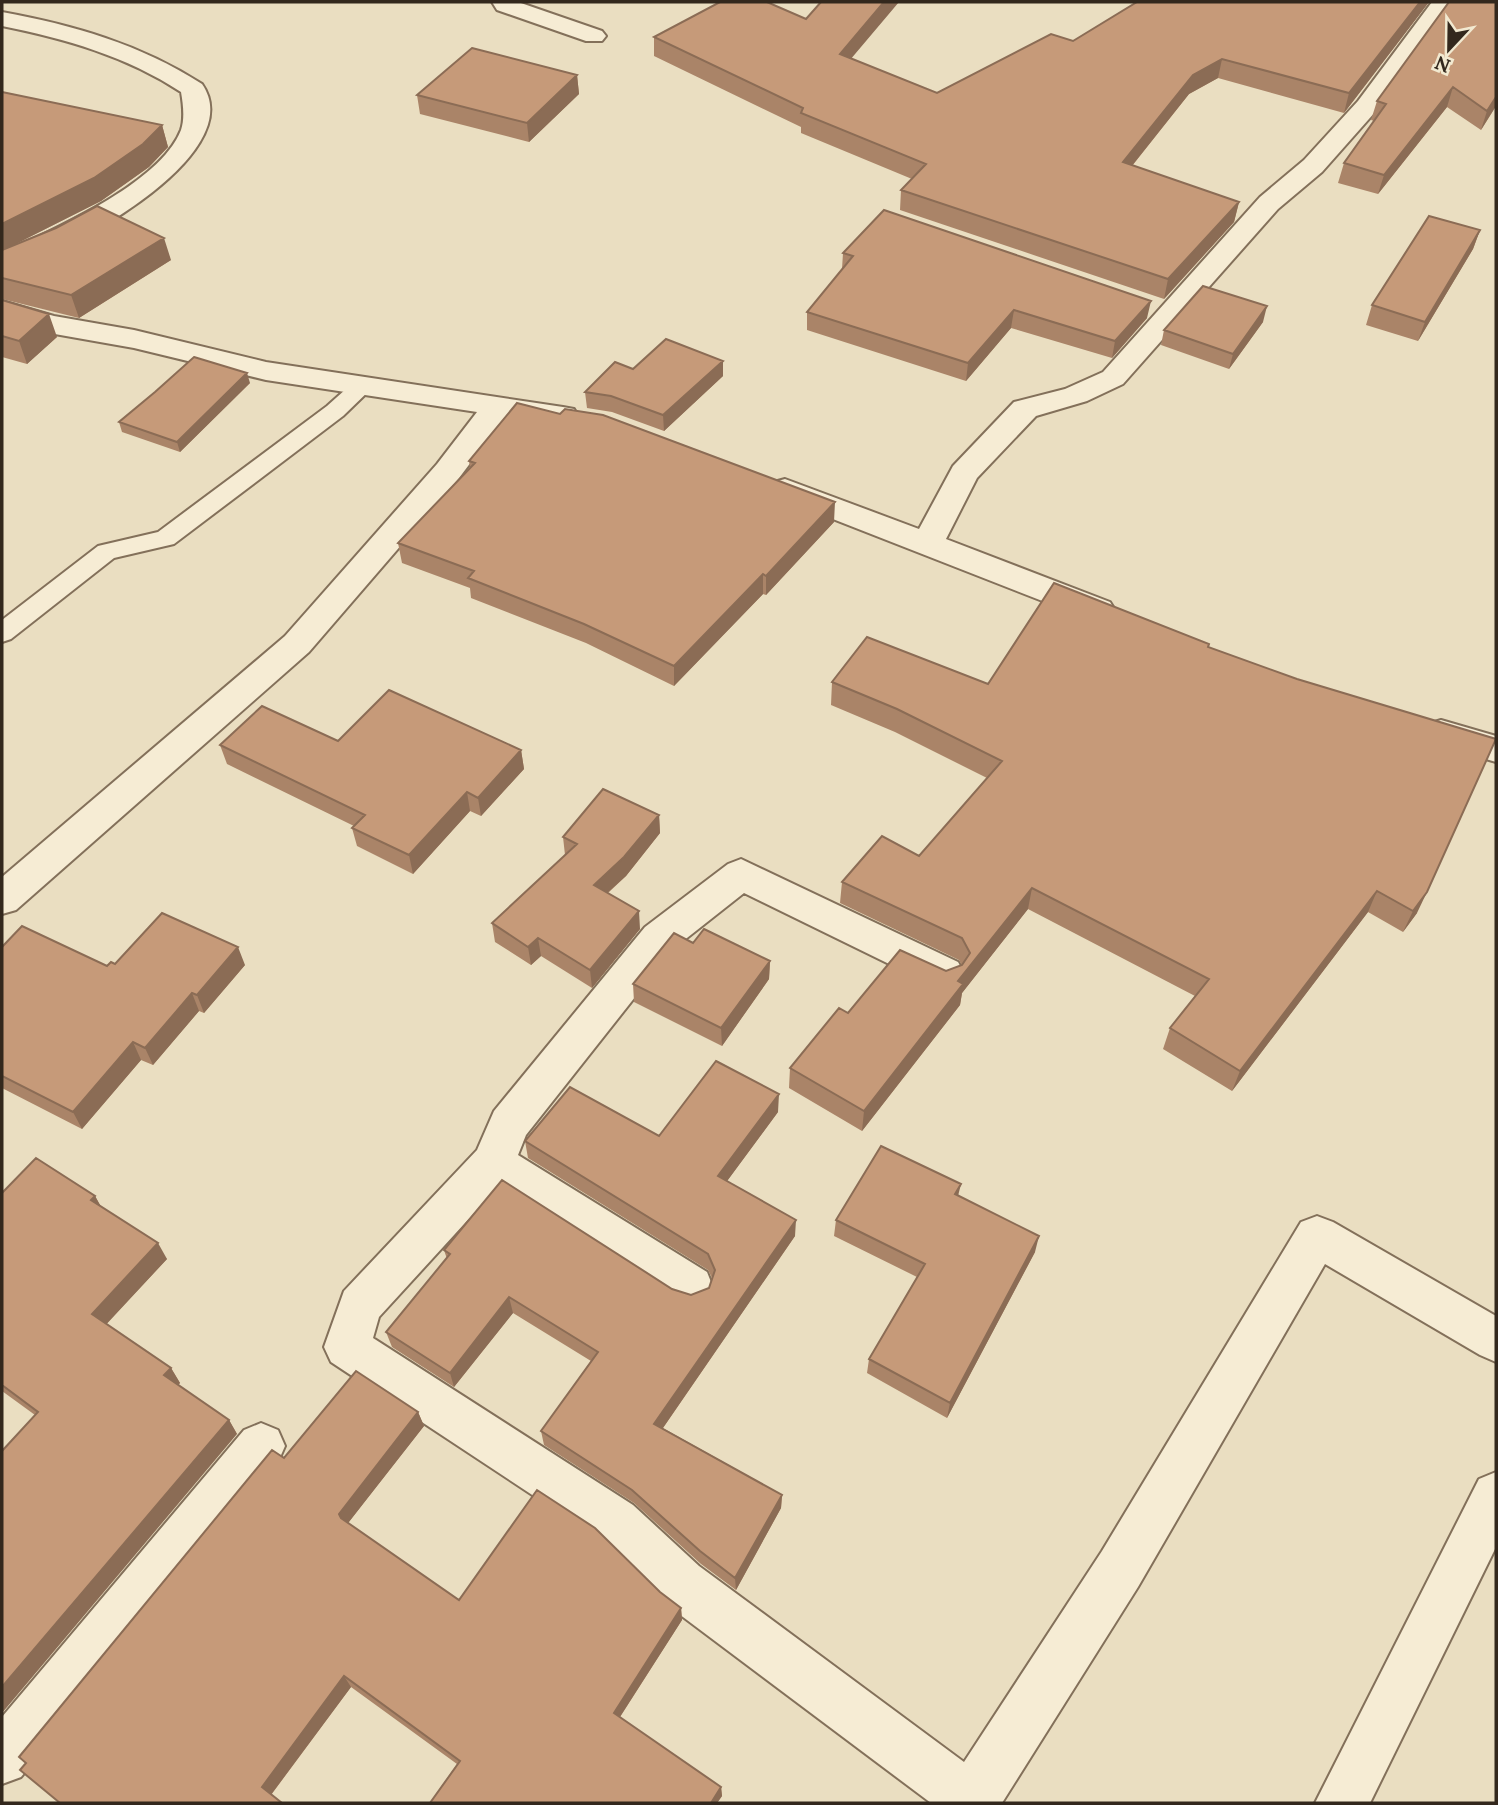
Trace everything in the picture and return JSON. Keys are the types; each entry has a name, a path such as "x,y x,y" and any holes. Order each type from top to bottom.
{"street":[{"path":"504,2 505,5 594,36"},
{"path":"928,543 964,472 1025,409 1076,395 1113,378 1160,310 1269,203 1313,166 1367,106 1444,2"},
{"path":"2,19 55,29 104,44 171,73 193,89 197,112 192,133 180,153 130,196 74,229 2,265"},
{"path":"2,309 49,324 134,339 266,371 585,419"},
{"path":"2,899 297,644 448,471 497,407"},
{"path":"763,481 1127,622"},
{"path":"1410,724 1496,749"},
{"path":"944,973 741,874 659,938 509,1124 493,1162 360,1306 347,1347 616,1522 681,1584 973,1802 1120,1569 1317,1236 1496,1339"},
{"path":"493,1162 691,1287"},
{"path":"2,1758 261,1446"},
{"path":"1342,1803 1496,1496"}],"lane":[{"path":"2,633 106,552 159,542 335,411 363,386"}],"building":[{"path":"720,2 767,2 806,19 821,2 884,2 840,54 937,93 1051,34 1073,41 1137,2 1420,2 1349,93 1222,59 1193,75 1123,162 1239,202 1168,279 901,190 926,164 801,113 803,108 654,37"},
{"path":"1449,2 1496,2 1496,97 1487,111 1453,87 1384,175 1344,163 1386,104 1377,101"},
{"path":"472,48 577,75 527,123 417,95"},
{"path":"2,92 162,125 143,144 94,178 2,224"},
{"path":"97,206 164,238 71,295 2,278 2,250 56,228"},
{"path":"884,210 1151,301 1115,341 1014,310 968,363 807,312 853,256 843,253"},
{"path":"1429,216 1480,230 1425,322 1372,305"},
{"path":"1203,286 1267,306 1233,354 1164,330"},
{"path":"2,300 49,314 19,341 2,336"},
{"path":"666,339 723,361 663,415 611,396 585,392 615,362 633,369"},
{"path":"194,357 247,373 177,442 119,422 155,392"},
{"path":"517,403 560,414 565,409 603,415 835,502 766,576 763,574 674,666 584,624 468,578 474,571 398,543 475,463 469,461"},
{"path":"1054,583 1209,644 1208,647 1297,679 1496,739 1427,892 1413,911 1377,891 1240,1071 1170,1028 1209,979 1032,888 958,981 963,984 864,1111 790,1068 839,1008 848,1013 900,950 946,971 962,965 970,953 962,938 842,882 882,836 919,856 1002,761 897,709 832,682 867,637 988,684"},
{"path":"389,690 521,750 478,798 467,792 409,855 352,828 365,815 220,745 262,706 338,741"},
{"path":"603,789 659,815 624,857 594,885 639,911 590,970 538,938 528,947 492,923 577,844 563,837"},
{"path":"162,913 238,947 197,995 192,993 145,1048 133,1042 73,1112 2,1076 2,947 22,926 107,966 111,962 115,964"},
{"path":"704,929 770,961 721,1028 633,984 674,933 693,943"},
{"path":"716,1061 779,1094 718,1176 796,1220 654,1424 782,1495 735,1578 700,1551 632,1490 541,1431 598,1352 509,1297 450,1373 386,1332 450,1254 444,1250 502,1180 672,1289 691,1295 709,1288 715,1270 708,1254 525,1141 570,1087 659,1136"},
{"path":"881,1146 961,1184 955,1194 1039,1236 950,1403 869,1359 925,1264 836,1220"},
{"path":"36,1158 95,1196 91,1200 158,1243 92,1314 171,1368 164,1375 229,1420 2,1687 2,1451 38,1412 2,1385 2,1193"},
{"path":"356,1371 418,1412 339,1514 341,1518 459,1600 537,1490 595,1528 660,1592 681,1608 614,1713 721,1787 711,1803 430,1803 460,1761 344,1676 262,1787 282,1803 60,1803 20,1770 26,1763 19,1757 272,1450 284,1458"}]}
